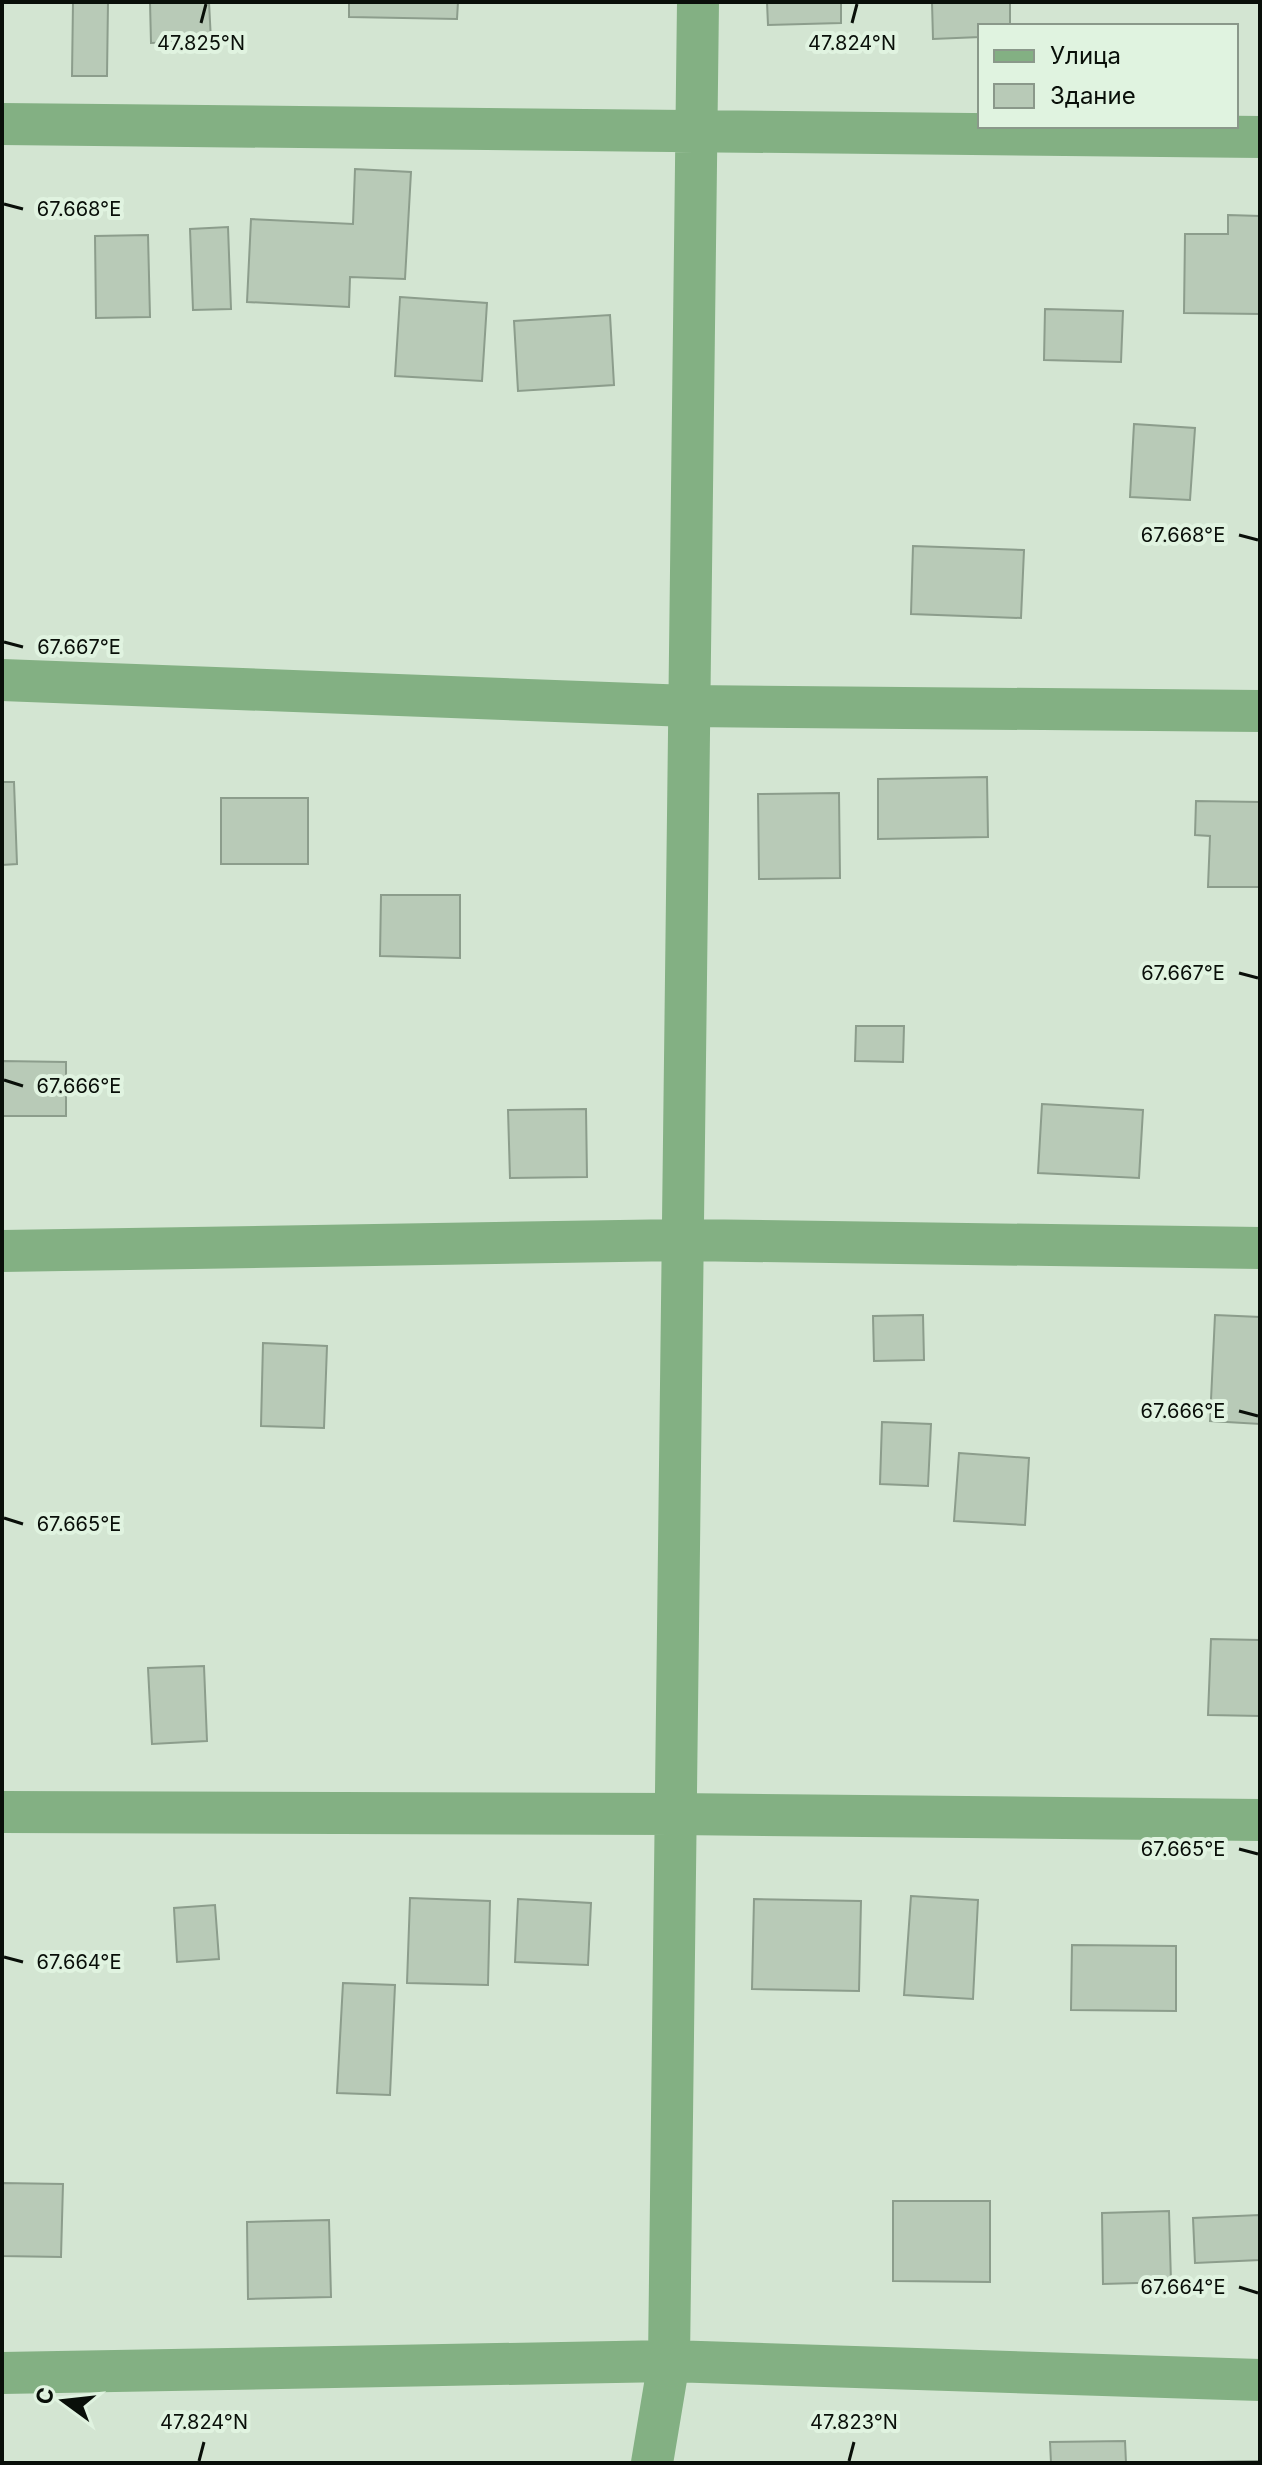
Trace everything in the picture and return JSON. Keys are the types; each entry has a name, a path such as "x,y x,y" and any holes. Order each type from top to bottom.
{"street":[{"path":"652,2463 669,2361 698,2"},
{"path":"2,124 1260,137"},
{"path":"2,680 689,706 1260,711"},
{"path":"2,1251 683,1240 1260,1248"},
{"path":"2,1812 1260,1820"},
{"path":"2,2373 669,2361 1260,2380"}],"building":[{"path":"73,2 108,2 107,76 72,76"},
{"path":"150,2 209,2 211,41 151,43"},
{"path":"349,2 458,2 457,19 349,17"},
{"path":"767,2 841,2 841,23 768,25"},
{"path":"932,2 1010,2 1010,24 978,24 978,37 933,39"},
{"path":"355,169 411,172 405,279 350,277 349,307 247,302 251,219 353,224"},
{"path":"1228,215 1260,216 1260,314 1184,313 1185,234 1228,234"},
{"path":"228,227 231,309 193,310 190,229"},
{"path":"148,235 150,317 96,318 95,236"},
{"path":"400,297 487,303 482,381 395,376"},
{"path":"1045,309 1123,311 1121,362 1044,360"},
{"path":"610,315 614,385 518,391 514,321"},
{"path":"1134,424 1195,428 1190,500 1130,497"},
{"path":"913,546 1024,550 1021,618 911,614"},
{"path":"987,777 988,837 878,839 878,779"},
{"path":"2,782 14,782 17,864 2,865"},
{"path":"839,793 840,878 759,879 758,794"},
{"path":"221,798 308,798 308,864 221,864"},
{"path":"1196,801 1260,802 1260,887 1208,887 1210,836 1195,835"},
{"path":"381,895 460,895 460,958 380,956"},
{"path":"856,1026 904,1026 903,1062 855,1061"},
{"path":"2,1061 66,1062 66,1116 2,1116"},
{"path":"1042,1104 1143,1110 1139,1178 1038,1173"},
{"path":"586,1109 587,1177 510,1178 508,1110"},
{"path":"923,1315 924,1360 874,1361 873,1316"},
{"path":"1215,1315 1260,1317 1260,1424 1210,1421"},
{"path":"263,1343 327,1346 324,1428 261,1426"},
{"path":"882,1422 931,1424 928,1486 880,1484"},
{"path":"959,1453 1029,1458 1025,1525 954,1521"},
{"path":"1211,1639 1260,1640 1260,1716 1208,1715"},
{"path":"204,1666 207,1741 152,1744 148,1668"},
{"path":"911,1896 978,1900 973,1999 904,1995"},
{"path":"410,1898 490,1901 488,1985 407,1983"},
{"path":"518,1899 591,1903 588,1965 515,1962"},
{"path":"754,1899 861,1901 859,1991 752,1989"},
{"path":"215,1905 219,1959 177,1962 174,1908"},
{"path":"1072,1945 1176,1946 1176,2011 1071,2010"},
{"path":"343,1983 395,1985 390,2095 337,2093"},
{"path":"2,2183 63,2184 61,2257 2,2256"},
{"path":"893,2201 990,2201 990,2282 893,2281"},
{"path":"1169,2211 1171,2282 1103,2284 1102,2213"},
{"path":"1259,2215 1260,2260 1195,2263 1193,2218"},
{"path":"329,2220 331,2297 248,2299 247,2222"},
{"path":"1125,2441 1126,2463 1051,2463 1050,2442"},
{"path":"1202,2462 1260,2463 1202,2463"}]}
